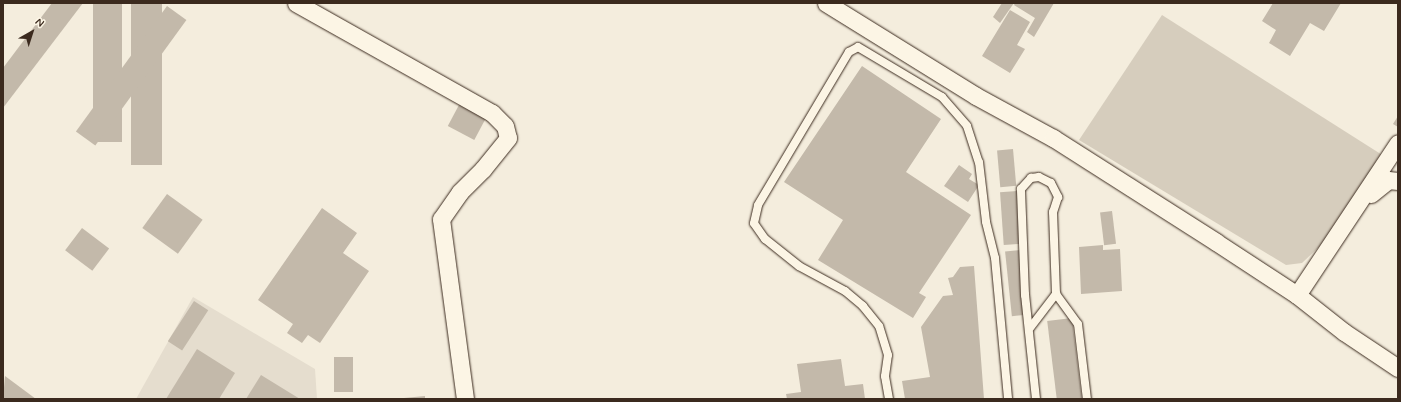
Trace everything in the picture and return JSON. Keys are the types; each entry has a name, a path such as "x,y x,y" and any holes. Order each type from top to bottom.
{"street":[{"path":"296,3 492,113 505,126 508,138 483,169 460,192 441,219 464,399"},
{"path":"826,3 976,96 1053,138 1297,295 1344,332 1398,368"},
{"path":"1297,295 1398,143"},
{"path":"1358,204 1388,180 1398,181"}],"lane":[{"path":"889,399 885,376 888,355 879,326 867,311 845,290 799,266 765,239 754,223 758,205 849,52 858,47 942,97 967,126 979,162 986,222 995,258 1008,399"},
{"path":"1036,399 1030,328 1025,295 1021,189 1031,178 1039,177 1051,183 1058,197 1053,212 1056,294 1078,324 1086,399"},
{"path":"1030,328 1056,294"}],"shaded area":[{"path":"1162,15 1387,158 1321,245 1302,263 1286,265 1079,140"},
{"path":"193,297 315,369 317,399 136,399"}],"building":[{"path":"52,3 83,3 3,108 3,68"},
{"path":"93,3 122,3 122,142 93,142"},
{"path":"131,3 162,3 162,165 131,165"},
{"path":"1002,3 1014,3 1000,23 993,17"},
{"path":"1015,3 1054,3 1034,37 1027,32 1035,18 1014,5"},
{"path":"1273,3 1341,3 1324,31 1310,23 1290,56 1269,43 1276,30 1262,21"},
{"path":"167,6 186,20 95,146 76,131"},
{"path":"1010,10 1030,22 1017,45 1025,49 1010,73 982,56"},
{"path":"862,66 941,119 906,172 971,215 919,293 926,297 913,318 818,260 843,220 784,182"},
{"path":"460,103 486,117 474,140 448,126"},
{"path":"1398,116 1398,127 1393,124"},
{"path":"1013,149 1016,186 1000,187 997,150"},
{"path":"959,165 972,174 969,179 979,185 968,202 944,186"},
{"path":"1017,191 1021,244 1004,245 1000,192"},
{"path":"167,194 203,220 178,254 142,228"},
{"path":"322,208 357,233 343,253 369,271 320,343 308,335 302,343 287,333 293,324 258,300"},
{"path":"1112,211 1116,244 1104,245 1100,212"},
{"path":"82,228 109,248 92,271 65,250"},
{"path":"1103,245 1103,250 1120,249 1122,291 1081,294 1079,247"},
{"path":"1020,250 1027,315 1012,316 1005,252"},
{"path":"974,266 984,399 905,399 902,381 930,377 921,327 943,296 953,295 948,278 953,277 960,267"},
{"path":"194,301 208,310 182,351 168,341"},
{"path":"1072,318 1082,399 1057,399 1047,321"},
{"path":"197,349 235,373 219,399 166,399"},
{"path":"334,357 353,357 353,392 334,392"},
{"path":"841,359 845,386 863,384 865,399 787,399 786,394 801,392 797,364"},
{"path":"261,375 300,399 246,399"},
{"path":"5,376 36,399 3,399"},
{"path":"425,396 425,399 404,399 404,398"}]}
